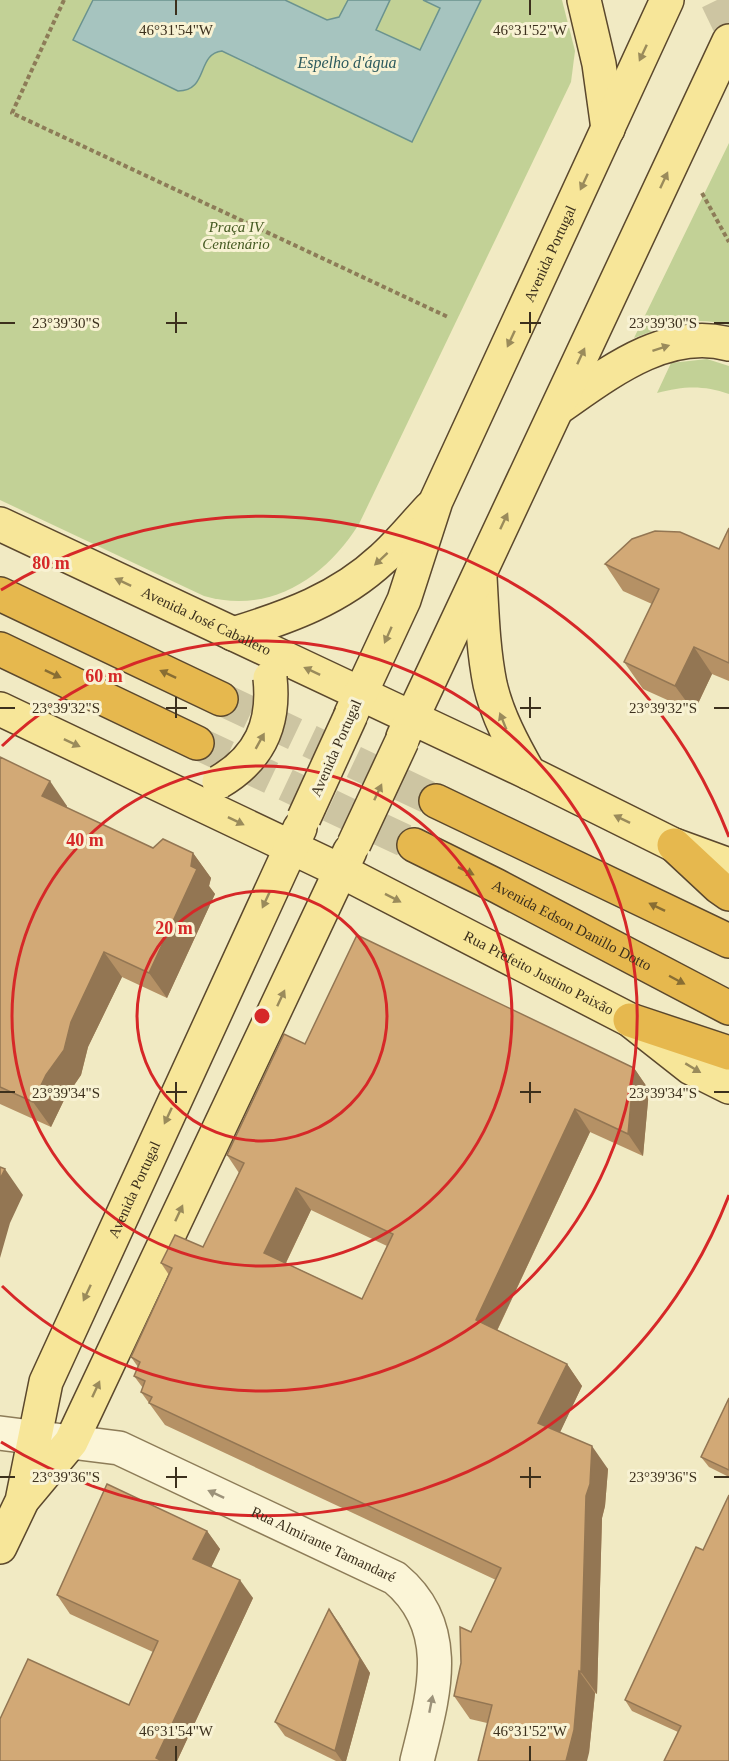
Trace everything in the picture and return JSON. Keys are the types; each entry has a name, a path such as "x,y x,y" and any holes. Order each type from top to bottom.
{"highway":[{"path":"0,594 221,699"},
{"path":"0,649 197,743"},
{"path":"436,801 729,941"},
{"path":"674,845 729,894"},
{"name":"Avenida Edson Danillo Dotto","path":"414,846 497,886 729,1008"},
{"path":"630,1020 729,1053"}],"main road":[{"path":"584,0 599,64 608,129"},
{"name":"Avenida Portugal","path":"0,1547 22,1501 46,1382 404,600 436,501 667,0"},
{"name":"Avenida Portugal","path":"22,1501 71,1442 723,54"},
{"path":"557,409 603,377 653,350 698,339 729,344"},
{"path":"233,634 295,614 351,584 382,559 436,501"},
{"name":"Avenida José Caballero","path":"0,524 233,634 267,663 407,730"},
{"path":"480,574 484,643 490,683 505,726 529,773"},
{"path":"183,796 202,791 219,782 249,760 262,739 270,715 267,663"},
{"path":"0,709 291,847 347,858"},
{"path":"407,730 529,773 674,845 729,865"},
{"name":"Rua Prefeito Justino Paixão","path":"347,858 630,1020 691,1068 729,1088"}],"street":[{"name":"Rua Almirante Tamandaré","path":"0,1433 119,1448 395,1578 411,1592 424,1611 431,1633 435,1664 432,1699 417,1761"}],"path":[{"path":"64,0 12,113 448,317"},
{"path":"678,150 729,242"}],"green space":[{"name":"Praça IV Centenário","path":"0,0 562,0 575,51 571,82 359,524 330,561 294,587 273,596 251,600 228,601 204,596 0,500"},
{"path":"729,143 729,325 692,321 634,338"},
{"path":"707,359 729,366 729,394 711,389 693,388 657,393 671,363"}],"water":[{"name":"Espelho d'água","path":"93,0 285,0 327,20 339,17 348,0 390,0 376,30 420,50 440,8 423,0 481,0 412,142 222,51 209,59 194,85 178,91 73,40"}],"building":[{"path":"729,528 729,663 694,647 675,686 624,662 659,589 605,564 632,539 655,531 680,532 719,549"},
{"path":"0,757 50,781 42,796 153,848 163,839 193,853 191,866 197,869 149,973 104,952 71,1022 64,1050 46,1075 33,1102 0,1087"},
{"path":"357,935 634,1068 628,1134 575,1109 476,1320 567,1364 538,1423 592,1446 590,1484 586,1496 581,1672 579,1671 574,1730 566,1761 478,1761 492,1705 454,1696 461,1663 460,1627 471,1632 501,1568 149,1403 152,1397 141,1392 145,1381 134,1376 140,1362 131,1357 172,1268 161,1263 175,1235 203,1247 244,1163 227,1155 284,1034 305,1044","holes":["296,1188 393,1234 362,1299 264,1253"]},
{"path":"0,1167 5,1169 0,1179"},
{"path":"729,1398 729,1470 701,1457"},
{"path":"107,1484 207,1531 193,1559 240,1580 156,1758 162,1761 0,1761 0,1719 28,1659 129,1705 158,1641 57,1595"},
{"path":"729,1495 729,1761 664,1761 681,1726 625,1700 696,1547 703,1550"},
{"path":"329,1609 360,1659 335,1751 275,1722"}],"tunnel":[{"path":"717,0 729,25"},
{"path":"221,699 436,801"},
{"path":"197,743 414,845"}]}
